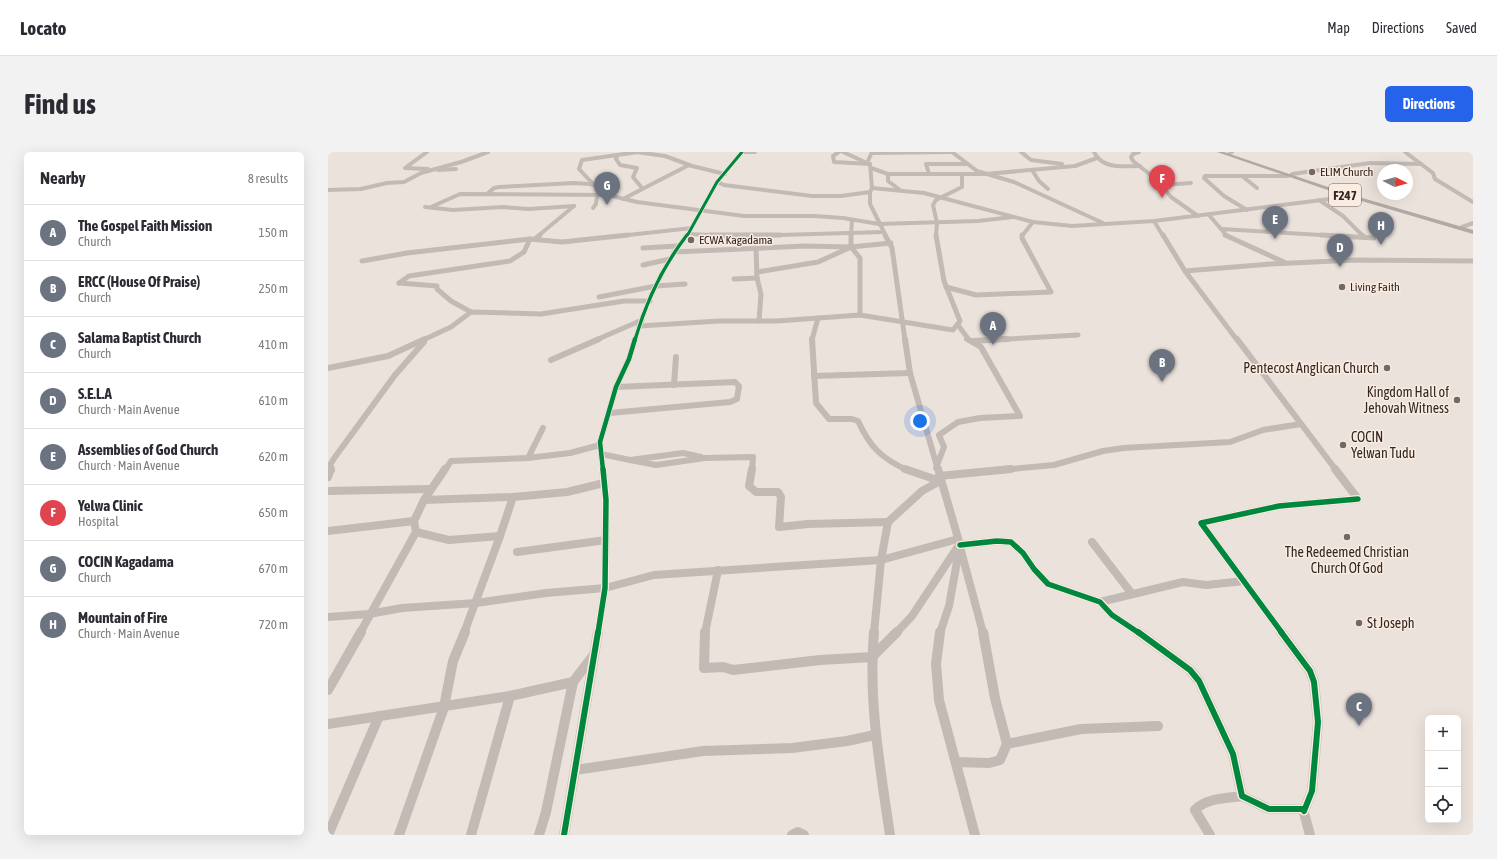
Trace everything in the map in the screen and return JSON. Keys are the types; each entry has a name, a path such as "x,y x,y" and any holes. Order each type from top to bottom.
{"main road":[{"name":"F247","path":"1219,152 1352,196 1473,231"},
{"name":"F247","path":"1230,152 1290,175"},
{"name":"F247","path":"1352,196 1473,231"}],"street":[{"path":"427,152 405,168 431,170 456,169"},
{"path":"328,190 362,188 387,183 404,182 414,176 488,152"},
{"path":"594,185 579,169 582,160 637,152 665,154 689,165 725,174"},
{"path":"564,835 605,588 606,540 604,483 600,445 616,387 629,359 641,323 656,286 670,259 690,231 717,182 742,152 755,152"},
{"path":"839,152 833,156 834,162 869,165"},
{"path":"843,152 888,174"},
{"path":"956,762 989,764 1000,760 1007,744 995,698 986,642 959,542 936,468 910,373 890,243 871,207 872,178 869,165 872,152 961,152"},
{"path":"1021,152 1029,159 1036,161 1075,166"},
{"path":"1094,152 1097,158 1113,167 1140,166"},
{"path":"1139,152 1133,154 1131,157 1140,166 1150,172 1162,185 1170,197 1198,216"},
{"path":"1405,152 1433,173 1435,179 1473,202"},
{"path":"953,153 966,164 986,174 1014,182 1105,224"},
{"path":"465,160 468,154"},
{"path":"617,156 616,159 620,165 638,168 634,178 642,188"},
{"path":"872,178 888,174 962,175 1032,170 1075,166 1097,158"},
{"path":"1247,210 1224,196 1204,178 1205,176 1290,175 1370,162 1421,164"},
{"path":"929,174 926,164 966,164"},
{"path":"623,199 689,165"},
{"path":"1032,170 1039,181 1048,189"},
{"path":"888,174 888,181 900,190"},
{"path":"551,360 641,323 759,321 860,315 953,330 960,321 942,278 936,243 937,223 933,204 942,196 962,187 962,175"},
{"path":"1242,176 1257,188"},
{"path":"717,182 724,185 793,193 804,196 841,196 871,190 900,190 942,196 1033,222 1072,226 1154,221 1352,196"},
{"path":"1162,185 1191,182"},
{"path":"487,194 494,188 520,185 574,183 594,185 603,189 608,195"},
{"path":"431,207 460,194 608,195 623,199 700,211 744,216 814,216 879,224 937,223 1013,217"},
{"path":"593,208 596,204 597,196"},
{"path":"1319,200 1343,216 1364,237"},
{"path":"425,207 453,210 503,207 529,209 574,206 533,239 526,253 520,258 505,262 409,276 399,283 437,286 437,288 451,301 471,312 541,314 624,301 650,301"},
{"path":"1209,215 1217,222 1221,230 1228,236 1287,263"},
{"path":"852,220 851,247 860,258 860,315"},
{"path":"1154,221 1185,271 1358,499 1279,506 1201,523 1310,671 1314,682 1318,722 1312,791 1304,811 1303,809 1269,809 1242,796 1204,803 1195,810 1210,835"},
{"path":"946,288 976,294 1051,292 1022,238 1022,234 1033,222"},
{"path":"1462,228 1473,222"},
{"path":"1221,230 1374,238"},
{"path":"362,261 407,253 533,239 562,242 690,231 739,236 883,232"},
{"path":"643,248 676,249 805,246 851,247 890,243"},
{"path":"757,272 816,263 843,253 851,247"},
{"path":"756,248 757,278 761,294 759,321"},
{"path":"643,265 670,259"},
{"path":"1185,271 1287,263 1364,260 1442,262 1473,261"},
{"path":"734,279 757,278"},
{"path":"599,297 656,286 685,284"},
{"path":"328,368 388,356 451,327 471,312"},
{"path":"818,318 812,338 816,403 829,419 852,419 858,421 867,439 878,454 923,477 939,478 1054,465 1103,451 1124,448 1230,442 1263,430 1301,424"},
{"path":"936,468 944,447 939,435 958,422 980,418 1020,416 982,347 964,335 958,325"},
{"path":"973,341 1078,335"},
{"path":"328,477 332,471 330,465 333,458 348,440 386,385 427,339"},
{"path":"674,385 676,357"},
{"path":"814,376 910,373"},
{"path":"610,413 730,402 737,399 739,386 735,382 616,387"},
{"path":"528,458 543,428"},
{"path":"328,690 416,532 414,521 430,488 451,461 528,458 570,453 600,445"},
{"path":"601,454 648,465 705,458 753,457 749,486 756,492 778,492 781,497 779,528 808,524 888,522"},
{"path":"890,835 874,735 872,657 881,560 888,522 922,491 939,478"},
{"path":"424,500 513,497 567,492 604,483"},
{"path":"328,491 430,488"},
{"path":"399,835 444,707 454,661 513,497"},
{"path":"328,531 414,521"},
{"path":"416,532 449,540 500,536"},
{"path":"517,552 606,540"},
{"path":"718,570 707,618 703,652 704,668 723,667 733,670 839,658 872,657 912,616 959,542"},
{"path":"959,542 949,606 940,631 936,664 939,700 975,835"},
{"path":"328,617 369,614 402,608 476,603 546,593 605,588 654,575 881,560 959,542 1011,542 1023,553 1034,570 1048,584 1100,602 1112,615 1148,638 1190,670 1198,681 1233,754 1242,796"},
{"path":"1092,542 1132,594"},
{"path":"1100,602 1183,582 1206,585 1244,581"},
{"path":"539,835 546,812 573,682 594,655"},
{"path":"328,724 510,696 573,682"},
{"path":"471,835 510,696"},
{"path":"328,835 379,716"},
{"path":"1007,744 1081,729 1158,726"},
{"path":"575,770 703,751 792,748 847,741 874,735"},
{"path":"1303,809 1310,835"},
{"path":"792,835 798,832 804,835"}],"cycle path":[{"path":"564,835 605,588 606,500 600,442 616,387 629,359 639,326 661,274 674,252 688,234 717,182 742,152"},
{"path":"960,545 997,541 1011,542 1023,553 1034,569 1048,584 1100,602 1112,615 1148,638 1190,670 1199,681 1233,754 1242,796 1269,809 1303,809 1304,811 1312,791 1318,722 1314,682 1310,671 1201,523 1279,506 1358,499"}],"place":[{"name":"ELIM Church","path":"1312,172"},
{"name":"Yelwa Clinic","path":"1162,198"},
{"name":"COCIN Kagadama","path":"607,205"},
{"name":"Assemblies of God Church","path":"1275,239"},
{"name":"ECWA Kagadama","path":"691,240"},
{"name":"Mountain of Fire","path":"1381,245"},
{"name":"S.E.L.A","path":"1340,267"},
{"name":"Living Faith","path":"1342,287"},
{"name":"The Gospel Faith Mission","path":"993,345"},
{"name":"Pentecost Anglican Church","path":"1387,368"},
{"name":"ERCC (House Of Praise)","path":"1162,382"},
{"name":"Kingdom Hall of Jehovah Witness","path":"1457,400"},
{"name":"COCIN Yelwan Tudu","path":"1343,445"},
{"name":"The Redeemed Christian Church Of God","path":"1347,537"},
{"name":"St Joseph","path":"1359,623"},
{"name":"Salama Baptist Church","path":"1359,726"}]}
